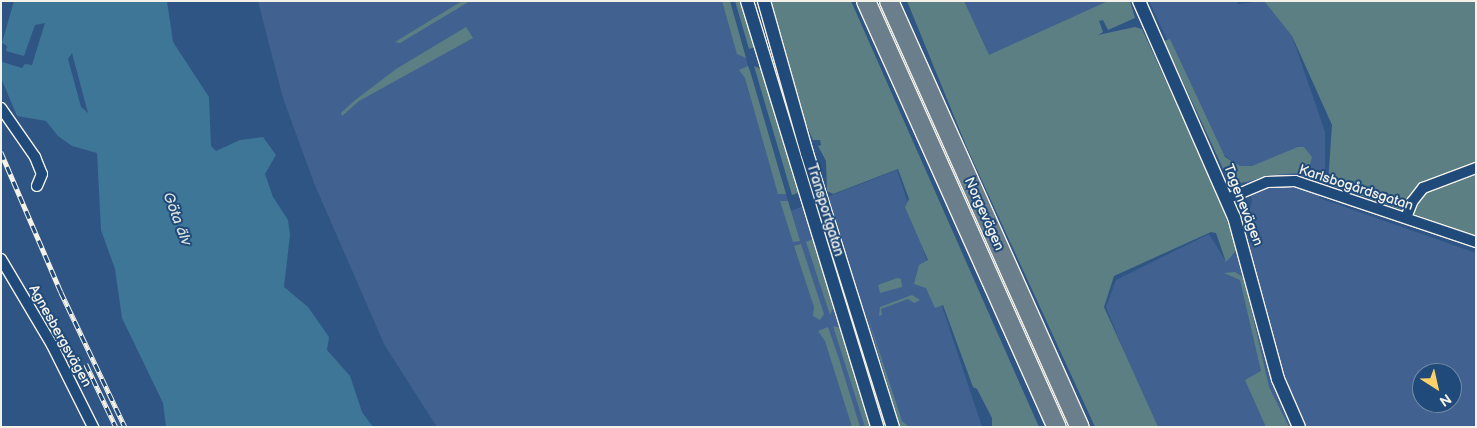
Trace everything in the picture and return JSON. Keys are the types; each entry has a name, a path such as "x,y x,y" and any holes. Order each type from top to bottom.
{"highway":[{"name":"Norgevägen","path":"866,1 1057,427"},
{"name":"Norgevägen","path":"889,1 1080,427"}],"street":[{"name":"Transportgatan","path":"747,1 877,427"},
{"name":"Transportgatan","path":"764,1 807,153 893,427"},
{"name":"Tagenevägen","path":"1139,1 1227,199 1243,241 1278,379 1299,427"},
{"path":"1,108 35,157 42,174 37,186"},
{"path":"1406,218 1412,202 1423,188 1476,168"},
{"name":"Karlsbogårdsgatan","path":"1227,199 1267,182 1296,181 1476,242"},
{"name":"Agnesbergsvägen","path":"1,258 48,339 93,427"}],"shaded area":[{"path":"258,1 729,1 791,211 897,170 982,427 437,427 385,346 314,183 283,98"},
{"path":"959,1 1111,1 986,60"},
{"path":"1149,1 1236,1 1238,4 1264,1 1292,36 1325,132 1325,183 1319,198 1476,253 1476,427 1154,427 1106,307 1116,280 1209,234 1225,260 1253,242 1247,221 1252,200 1241,167 1220,152"}],"green space":[{"path":"462,1 470,1 400,43 395,42"},
{"path":"722,1 730,1 746,58 737,54"},
{"path":"735,1 742,1 755,47 749,49"},
{"path":"768,1 851,1 1039,427 992,427 992,418 977,389 973,387 943,305 935,308 926,288 914,284 919,265 928,260 905,207 909,199 898,169 833,194 827,191 826,161 818,146 821,145 820,140 813,140 803,117"},
{"path":"907,1 964,1 989,55 1108,1 1130,1 1135,18 1108,30 1103,20 1099,21 1103,32 1098,35 1135,27 1142,29 1218,195 1237,250 1226,262 1216,233 1211,232 1114,276 1104,307 1158,427 1095,427 967,148"},
{"path":"1264,1 1476,1 1476,236 1328,184 1332,125 1292,36"},
{"path":"466,27 473,38 359,101 342,116 341,113 354,101 396,69"},
{"path":"1170,39 1225,157 1240,166 1252,166 1298,147 1304,147 1312,157 1308,172 1273,175 1241,183 1233,182 1226,175 1164,41"},
{"path":"748,66 786,194 778,194 745,78 739,70"},
{"path":"754,66 761,69 768,84 766,87 798,193 792,195"},
{"path":"780,201 788,201 800,241 793,242"},
{"path":"813,239 834,306 830,315 806,242"},
{"path":"801,244 824,314 820,320 813,316 814,307 794,246"},
{"path":"1235,272 1244,278 1269,387 1289,427 1266,427 1245,380 1261,371 1240,280 1224,273"},
{"path":"897,278 901,279 902,287 880,293 878,285"},
{"path":"912,295 920,300 914,303 908,299 881,309 882,315 879,316 880,307"},
{"path":"867,314 902,421 909,427 900,427"},
{"path":"833,326 841,328 873,427 865,427"},
{"path":"856,326 888,427 882,427 851,328"},
{"path":"828,327 860,427 852,427 825,341 818,331"}],"water":[{"name":"Göta älv","path":"14,1 167,1 173,42 209,97 211,146 216,151 240,140 263,137 276,155 265,174 273,197 288,220 290,235 284,287 308,307 329,337 327,350 350,376 362,412 373,427 166,427 163,403 122,318 115,269 101,230 97,153 72,146 58,136 46,121 17,116 1,78 2,62 22,68 25,64 32,65 45,23 35,25 24,56 6,51 7,46 2,43","holes":["72,53 88,113 81,107 68,59"]}],"railway":[{"path":"1,152 61,292 125,427"},
{"path":"86,364 116,427"}]}
